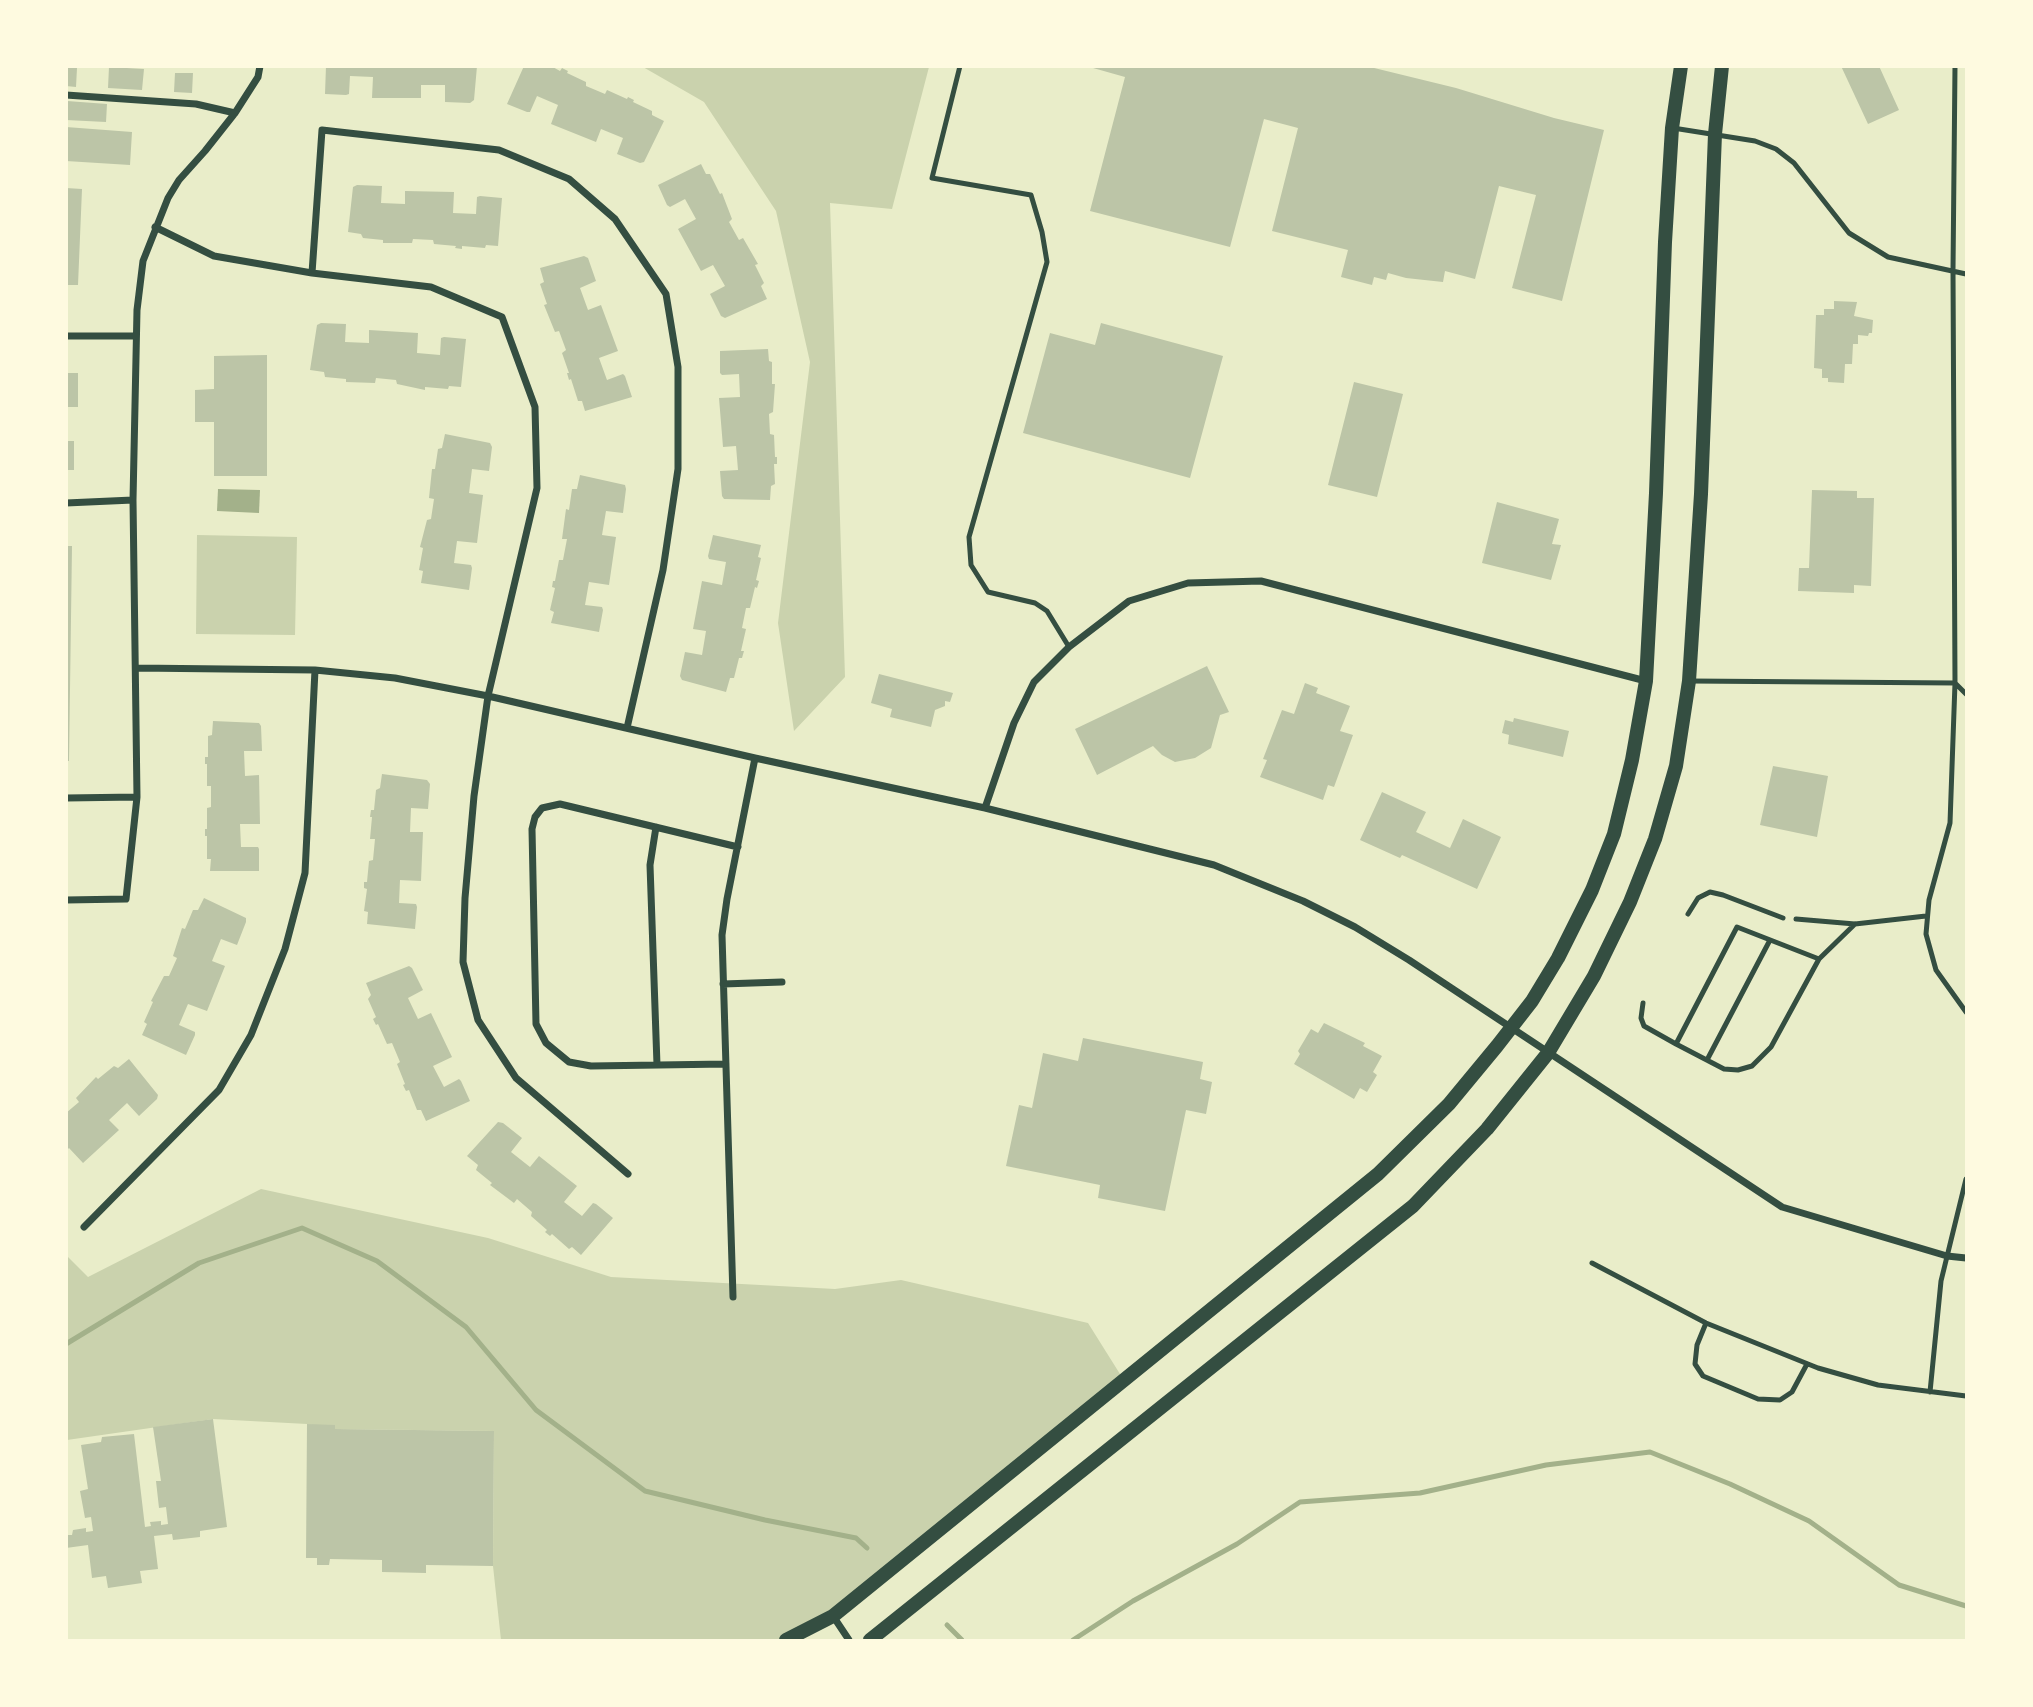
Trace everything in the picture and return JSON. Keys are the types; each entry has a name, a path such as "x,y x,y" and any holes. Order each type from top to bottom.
{"main road":[{"path":"795,1639 834,1616 1378,1174 1449,1104 1532,1001 1558,958 1592,890 1610,843 1632,760 1646,681 1665,242 1672,128 1681,66"},
{"path":"870,1640 1002,1538 1413,1206 1487,1129 1548,1053 1594,976 1630,902 1655,839 1676,766 1689,681 1701,494 1715,134 1722,66"}],"street":[{"path":"66,900 126,899 137,797 133,500 136,336 143,261 168,198 179,180 235,113 258,77 260,66"},
{"path":"66,95 196,104 235,113"},
{"path":"312,273 322,130 499,150 569,179 615,219 666,294 678,367 678,469 663,570 628,728"},
{"path":"155,227 214,256 312,273 431,287 502,317 535,407 537,488 488,696 474,796 465,898 463,962 478,1020 516,1077 628,1174"},
{"path":"66,337 136,336"},
{"path":"66,503 133,500"},
{"path":"985,808 1014,723 1034,682 1069,646 1129,601 1188,583 1261,582 1646,681"},
{"path":"136,668 315,670 395,678 488,696 985,808 1214,865 1303,901 1355,927 1782,1207 1947,1256 1966,1258"},
{"path":"84,1227 219,1090 251,1035 285,949 305,873 315,670"},
{"path":"733,1297 722,935 755,758"},
{"path":"66,798 137,797"},
{"path":"726,1064 591,1066 569,1062 546,1043 536,1024 532,829 535,817 542,808 560,804 738,847"},
{"path":"656,827 650,864 657,1065"},
{"path":"723,984 782,982"},
{"path":"834,1616 849,1640"}],"lane":[{"path":"960,66 932,178 1031,195 1042,232 1047,262 969,537 971,565 988,592 1035,603 1047,611 1069,646"},
{"path":"1955,66 1955,683 1950,823 1926,916 1926,934 1936,970 1966,1012"},
{"path":"1672,128 1755,141 1776,149 1794,163 1849,233 1888,257 1966,274"},
{"path":"1689,681 1955,683 1966,694"},
{"path":"1688,914 1698,898 1710,892 1723,894 1783,918"},
{"path":"1796,919 1855,924 1926,916"},
{"path":"1643,1003 1641,1018 1644,1026 1724,1069 1738,1070 1752,1066 1771,1047 1819,959 1855,924"},
{"path":"1676,1044 1737,928 1819,959"},
{"path":"1707,1060 1770,940"},
{"path":"1930,1392 1941,1281 1966,1180"},
{"path":"1592,1264 1706,1324 1807,1364 1878,1385 1966,1396"},
{"path":"1706,1324 1697,1345 1695,1364 1703,1376 1758,1399 1780,1400 1792,1392 1807,1364"}],"shaded area":[{"path":"643,67 929,67 892,209 830,203 845,677 794,731 778,623 810,362 776,211 704,102"},
{"path":"218,489 260,490 259,513 217,511"},
{"path":"197,535 297,537 295,635 196,634"},
{"path":"261,1189 488,1238 611,1277 835,1289 901,1280 1088,1323 1125,1382 833,1616 786,1640 501,1640 493,1566 494,1431 335,1429 307,1424 213,1419 67,1440 67,1256 88,1277"}],"building":[{"path":"326,66 477,66 474,100 470,103 445,102 445,85 421,85 421,98 372,98 373,77 350,76 349,94 325,94"},
{"path":"524,66 551,66 560,71 562,68 586,82 586,86 605,94 607,90 627,99 628,97 652,111 652,115 664,121 644,162 617,154 623,138 601,129 596,142 551,124 558,105 537,96 530,112 507,104"},
{"path":"1086,66 1366,66 1456,88 1554,118 1604,130 1562,301 1512,288 1536,195 1499,186 1475,279 1445,271 1443,282 1388,273 1386,280 1374,277 1372,285 1341,277 1348,250 1272,231 1298,128 1264,119 1230,247 1090,211 1125,77"},
{"path":"1841,66 1879,66 1899,110 1868,124"},
{"path":"66,67 77,68 76,87 66,86"},
{"path":"109,67 144,69 142,90 108,88"},
{"path":"175,73 193,73 192,93 174,92"},
{"path":"67,101 107,104 106,122 66,120"},
{"path":"66,127 132,132 130,165 66,161"},
{"path":"701,164 706,174 710,174 720,194 722,193 732,219 729,222 739,240 743,238 758,264 755,265 764,283 761,286 767,299 725,318 721,316 710,294 725,286 713,265 701,271 678,229 696,219 685,199 670,207 667,205 658,185"},
{"path":"382,186 381,203 405,204 405,191 454,192 453,213 476,214 477,197 480,196 502,198 498,246 462,246 462,249 434,244 433,240 413,239 412,243 383,243 383,240 363,238 361,234 348,232 353,187"},
{"path":"66,188 82,189 78,285 66,285"},
{"path":"584,256 588,258 596,281 580,288 588,310 601,305 618,351 599,358 607,380 623,374 625,376 632,397 585,411 582,401 578,401 571,379 569,380 562,353 566,350 544,305 547,304 540,284 544,282 540,268"},
{"path":"1834,301 1857,302 1854,316 1873,320 1872,333 1868,336 1858,335 1858,344 1853,344 1852,364 1845,364 1844,383 1828,382 1828,378 1822,378 1822,369 1814,368 1816,315 1824,315 1824,309 1834,309"},
{"path":"1101,323 1223,356 1190,478 1023,433 1050,333 1095,345"},
{"path":"346,324 345,342 369,343 369,330 418,333 417,353 440,355 441,338 466,339 461,387 425,387 425,390 397,384 396,380 376,378 375,383 346,382 346,379 325,377 324,372 310,370 317,325"},
{"path":"768,349 769,361 772,362 772,384 775,384 773,412 769,414 770,434 774,435 777,457 777,464 774,464 775,484 771,486 770,500 724,499 720,471 738,470 736,446 723,447 719,398 740,397 739,374 720,373 720,351"},
{"path":"267,355 267,476 214,476 214,422 195,422 195,390 214,389 214,356"},
{"path":"66,373 78,373 78,407 66,407"},
{"path":"1354,382 1403,394 1377,497 1328,485"},
{"path":"445,434 490,443 492,447 489,471 472,469 469,493 483,495 477,543 457,541 454,563 471,565 472,568 469,590 421,583 423,571 419,570 423,548 420,547 427,520 431,519 434,499 429,498 432,469 435,469 438,449 442,448"},
{"path":"66,441 74,441 74,470 66,470"},
{"path":"580,475 625,485 626,489 623,513 606,511 602,535 616,537 609,585 589,582 585,605 602,607 599,632 551,623 554,612 550,610 555,588 552,587 553,581 559,560 563,560 567,539 562,539 566,509 569,510 572,489 577,489"},
{"path":"1812,490 1857,491 1857,498 1874,498 1871,586 1854,585 1854,593 1798,591 1799,568 1809,568"},
{"path":"1497,502 1559,519 1552,544 1561,545 1551,580 1482,563"},
{"path":"713,535 761,545 756,580 759,581 750,608 746,608 742,628 746,629 741,651 744,651 726,692 682,680 680,676 685,652 702,655 706,631 693,629 702,581 722,585 726,562 709,559 708,556"},
{"path":"66,546 72,546 69,761 66,761"},
{"path":"1207,666 1229,712 1220,715 1211,748 1195,758 1175,762 1153,746 1097,775 1075,729"},
{"path":"879,674 953,693 950,702 945,701 945,706 935,710 931,727 890,717 892,709 871,703"},
{"path":"1305,683 1318,688 1316,693 1350,706 1340,731 1353,735 1334,787 1328,785 1323,800 1260,777 1267,760 1263,759 1282,710 1294,714"},
{"path":"1514,718 1569,731 1563,757 1508,744 1509,735 1502,733 1505,720 1513,722"},
{"path":"213,721 259,723 261,726 262,751 244,751 245,776 259,775 260,824 240,824 241,847 259,849 259,871 210,871 211,859 207,859 205,829 207,808 211,807 211,786 207,786 205,757 208,757 208,736 212,735"},
{"path":"1773,766 1828,776 1817,837 1760,825"},
{"path":"382,774 427,780 430,784 428,809 411,808 410,832 423,832 421,881 400,880 399,903 416,904 417,907 415,929 367,924 368,912 364,911 367,889 364,888 364,882 367,882 369,861 373,860 375,839 370,839 370,817"},
{"path":"1382,792 1426,812 1416,832 1450,848 1463,819 1501,837 1477,889 1402,855 1400,858 1360,840"},
{"path":"204,898 246,918 246,922 237,945 221,939 212,961 225,966 207,1011 188,1004 179,1025 195,1032 195,1035 186,1055 142,1035 147,1024 144,1022 153,1002 151,1001 164,976 169,976 177,958 173,956 182,928 185,929 193,910 198,910"},
{"path":"409,966 423,990 408,998 418,1019 431,1013 452,1057 433,1066 444,1087 459,1079 470,1101 426,1121 421,1110 417,1110 409,1090 406,1091 403,1085 405,1084 397,1064 400,1062 392,1043 387,1044 373,1019 376,1017 368,999 371,995 366,983"},
{"path":"1324,1023 1365,1043 1363,1046 1382,1056 1373,1072 1377,1075 1367,1092 1360,1088 1354,1099 1294,1064 1311,1029 1318,1033"},
{"path":"1083,1038 1203,1062 1200,1079 1212,1082 1206,1114 1186,1110 1165,1211 1098,1198 1100,1185 1006,1166 1019,1105 1032,1108 1043,1053 1078,1061"},
{"path":"129,1059 158,1095 157,1099 139,1116 127,1103 109,1120 119,1130 83,1163 69,1148 66,1151 66,1113 79,1102 76,1098 96,1077 98,1079 114,1066 118,1068"},
{"path":"498,1122 522,1138 511,1152 530,1167 539,1156 577,1186 564,1202 582,1216 593,1203 613,1218 581,1255 545,1232 547,1230 531,1216 532,1212 517,1199 514,1203 490,1185 492,1183 476,1170 478,1165 467,1156"},
{"path":"213,1419 227,1527 200,1531 200,1537 173,1540 172,1534 154,1536 158,1569 140,1571 142,1583 108,1588 106,1576 92,1578 88,1545 66,1548 66,1535 72,1535 73,1530 86,1528 86,1532 93,1531 91,1517 85,1518 80,1491 88,1489 81,1445 101,1442 102,1437 134,1434 145,1527 151,1526 150,1522 161,1521 161,1525 168,1524 166,1507 159,1508 156,1481 161,1481 153,1427"},
{"path":"307,1424 335,1425 335,1429 494,1431 493,1566 426,1565 426,1573 382,1572 382,1560 330,1559 329,1565 317,1565 317,1558 306,1558"}],"waterway":[{"path":"66,1344 199,1263 302,1228 377,1261 466,1327 536,1410 645,1491 765,1520 856,1538 867,1548"},
{"path":"1073,1640 1133,1601 1237,1544 1300,1502 1420,1493 1546,1465 1650,1452 1730,1484 1809,1521 1899,1585 1966,1606"},
{"path":"947,1625 962,1640"}]}
